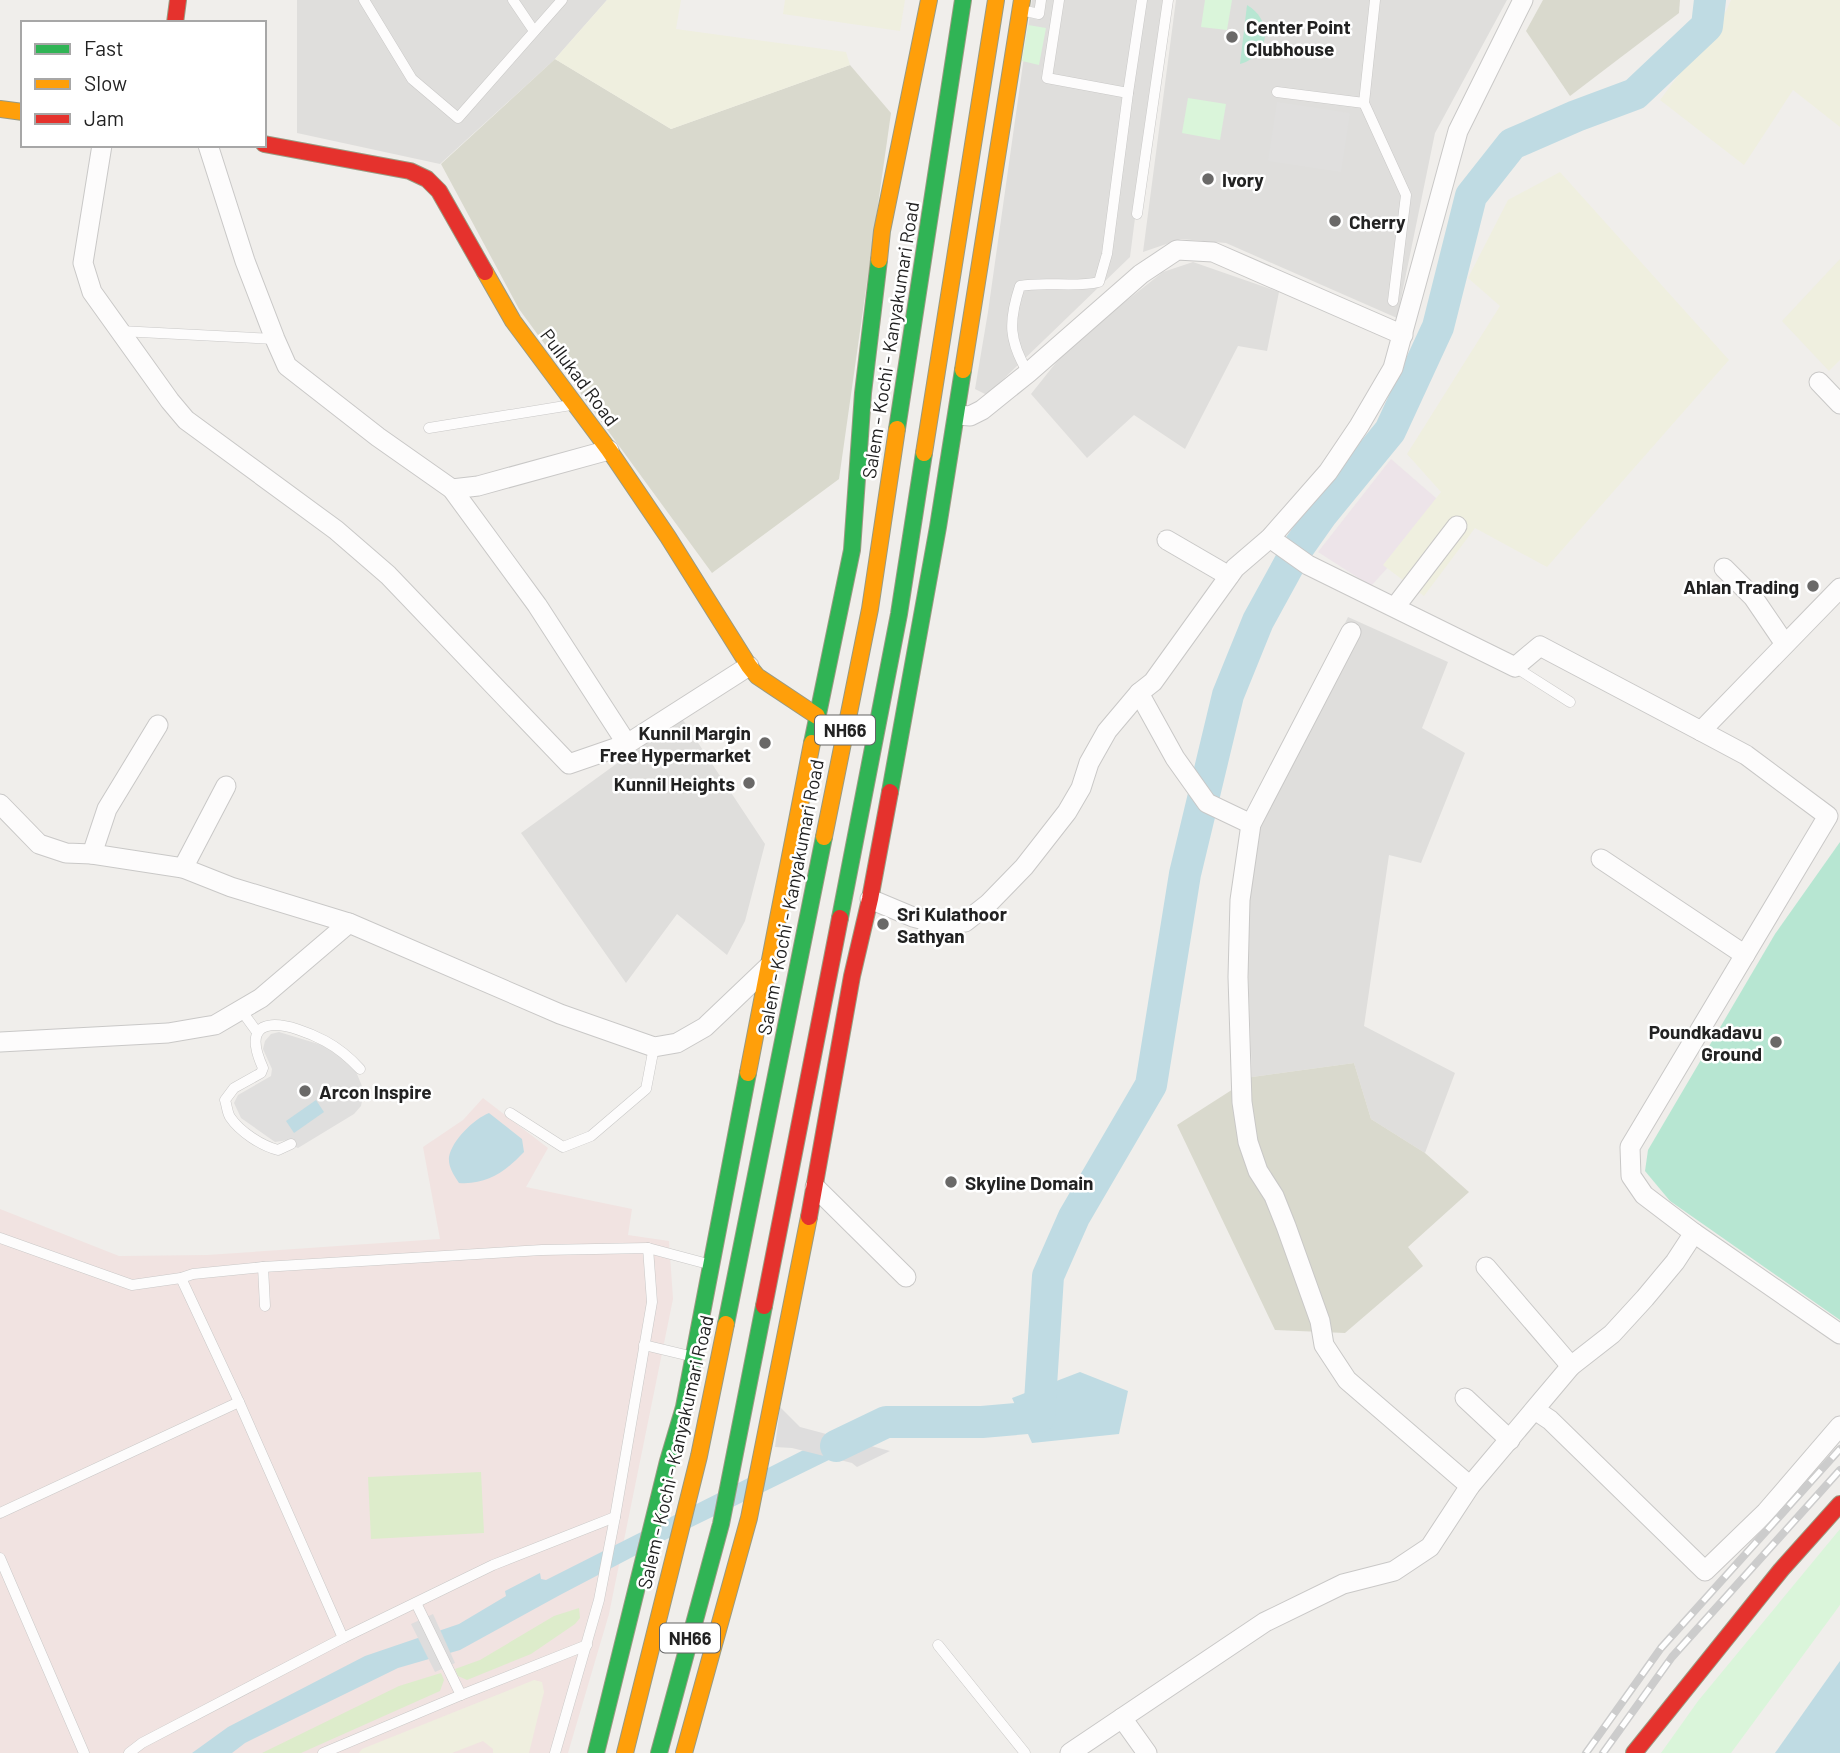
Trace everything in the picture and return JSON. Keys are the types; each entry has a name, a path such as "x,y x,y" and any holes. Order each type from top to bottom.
{"main road":[{"path":"175,21 178,0"},
{"path":"596,1753 668,1461 684,1407 817,716 852,550 863,393 882,231 929,0"},
{"name":"Salem - Kochi - Kanyakumari Road","path":"625,1753 699,1456 870,609 962,0"},
{"name":"NH66","path":"659,1753 721,1524 900,614 996,0"},
{"path":"684,1753 749,1518 815,1187 958,415 1021,5"},
{"path":"0,109 21,112"},
{"name":"Pullukad Road","path":"266,144 410,172 427,179 439,191 513,321 609,450 668,537 749,666 757,676 817,716"},
{"path":"770,964 852,976"},
{"path":"1634,1753 1781,1570 1840,1504"}],"street":[{"path":"870,899 913,917 940,924 965,922 980,910 1024,867 1067,812 1107,731 1139,693 1153,682 1235,568 1275,543 1328,472 1393,368 1458,131 1523,0"},
{"path":"102,147 83,263 92,292 186,419 336,530 388,575 569,764 627,744 749,666"},
{"path":"209,147 245,261 287,366 415,465 452,489 537,604 627,744"},
{"path":"958,415 970,416 982,410 1141,274 1178,250 1213,252 1404,335"},
{"path":"1819,382 1840,404"},
{"path":"452,489 478,486 609,450"},
{"path":"1395,607 1457,526"},
{"path":"1167,540 1229,576"},
{"path":"1275,543 1308,565 1515,667 1540,646 1746,755 1834,818 1745,955 1630,1147 1631,1176 1644,1195 1840,1334"},
{"path":"1724,568 1753,597 1785,644"},
{"path":"1701,731 1840,588"},
{"path":"1351,632 1251,824 1240,900 1238,977 1242,1102 1248,1142 1258,1171 1274,1196 1320,1321 1324,1345 1337,1367 1347,1380 1470,1486"},
{"path":"1139,693 1190,782 1207,803 1251,824"},
{"path":"92,854 107,809 158,725"},
{"path":"183,868 226,786"},
{"path":"0,804 39,844 66,853 92,854 183,868 231,887 349,923 560,1013 654,1047 677,1043 705,1027 770,964"},
{"path":"1601,859 1745,955"},
{"path":"0,1042 168,1033 215,1025 261,998 349,923"},
{"path":"815,1187 906,1278"},
{"path":"1070,1753 1265,1622 1343,1584 1394,1571 1430,1547 1470,1486 1571,1366 1612,1334 1675,1262 1694,1233"},
{"path":"1486,1267 1571,1366"},
{"path":"1465,1398 1510,1440"},
{"path":"1535,1410 1550,1420 1705,1570 1766,1512 1840,1426"},
{"path":"1122,1718 1147,1753"}],"lane":[{"path":"365,0 412,79 458,118 562,0"},
{"path":"513,0 534,31"},
{"path":"1021,5 1039,13 1041,0"},
{"path":"1059,0 1047,78 1128,93"},
{"path":"1028,373 1021,361 1011,326 1020,286 1083,286 1099,282 1107,254 1142,0"},
{"path":"1138,214 1168,0"},
{"path":"1374,0 1364,103 1406,195 1393,301"},
{"path":"1278,92 1364,103"},
{"path":"120,331 275,339"},
{"path":"429,428 575,404"},
{"path":"1515,667 1570,702"},
{"path":"241,1010 257,1032"},
{"path":"291,1144 278,1150 267,1147 238,1126 229,1115 225,1100 234,1088 261,1073 263,1068 254,1049 257,1032 266,1025 311,1035 326,1041 360,1069"},
{"path":"510,1113 563,1147 592,1136 646,1089 654,1047"},
{"path":"0,1238 132,1285 193,1274 263,1267 542,1250 649,1248 710,1265"},
{"path":"555,1753 599,1600 613,1531 652,1302 649,1248"},
{"path":"263,1267 265,1306"},
{"path":"181,1278 343,1638"},
{"path":"645,1345 694,1357"},
{"path":"0,1513 239,1402"},
{"path":"129,1753 142,1743 343,1638 493,1565 615,1517"},
{"path":"0,1558 84,1753"},
{"path":"416,1603 461,1695"},
{"path":"323,1753 587,1645"},
{"path":"938,1645 1026,1753"},
{"path":"345,1753 351,1740"}],"shaded area":[{"path":"297,0 607,0 555,59 440,164 297,133"},
{"path":"1032,0 1163,0 1130,257 987,395 975,389"},
{"path":"1176,0 1507,0 1435,133 1397,318 1226,243 1181,239 1143,252"},
{"path":"1543,0 1680,0 1679,13 1570,96 1526,31"},
{"path":"555,59 671,129 850,65 891,113 839,479 712,573 519,309 441,164"},
{"path":"1277,102 1350,113 1341,172 1268,161"},
{"path":"1193,262 1279,292 1267,351 1238,346 1185,449 1134,415 1087,458 1031,394 1070,345 1163,272"},
{"path":"1391,459 1444,505 1371,586 1318,552"},
{"path":"1348,617 1448,662 1422,728 1465,753 1421,863 1389,855 1364,1026 1455,1073 1425,1153 1371,1119 1354,1063 1252,1077 1243,833"},
{"path":"681,717 765,844 745,921 727,955 677,914 626,983 521,833"},
{"name":"Arcon Inspire","path":"279,1032 325,1046 357,1074 364,1091 361,1106 354,1114 298,1148 288,1140 275,1142 241,1118 234,1103 238,1095 271,1076 272,1069 263,1049 271,1034"},
{"path":"1354,1063 1371,1119 1425,1153 1469,1192 1408,1247 1423,1266 1345,1333 1275,1330 1177,1125 1252,1077"},
{"path":"483,1098 548,1148 526,1187 632,1209 628,1235 669,1241 673,1299 609,1614 568,1753 0,1753 0,1209 119,1256 207,1255 440,1239 423,1147 463,1120"}],"green space":[{"path":"607,0 681,0 676,29 846,52 850,65 671,129 555,59"},
{"path":"785,0 905,0 900,31 783,14"},
{"path":"1205,0 1232,0 1227,30 1201,27"},
{"path":"1731,0 1840,0 1840,127 1793,90 1744,165 1660,100 1726,11"},
{"path":"1247,5 1261,19 1265,37 1258,53 1240,64"},
{"path":"1028,25 1046,28 1039,65 1022,61"},
{"path":"1188,98 1226,104 1220,140 1182,133"},
{"path":"1560,172 1729,360 1547,567 1475,528 1424,596 1383,565 1441,492 1407,454 1500,306 1468,278 1508,200"},
{"path":"1840,259 1840,360 1829,371 1782,321"},
{"name":"Poundkadavu Ground","path":"1840,842 1840,1320 1670,1201 1645,1171 1648,1150 1775,934"},
{"path":"481,1472 484,1533 371,1539 368,1477"},
{"path":"1840,1529 1840,1605 1731,1753 1661,1753 1698,1701"},
{"path":"579,1608 580,1618 575,1624 531,1654 467,1680 458,1676 455,1669 480,1660 554,1616"},
{"path":"441,1673 444,1680 440,1691 301,1753 262,1753 399,1686"},
{"path":"534,1680 542,1682 544,1692 529,1753 493,1753 493,1749 483,1741 452,1753 359,1753 362,1749"}],"water":[{"path":"316,1100 324,1112 294,1133 286,1121"},
{"path":"489,1113 522,1139 524,1152 495,1176 478,1182 459,1183 449,1164 451,1150 464,1131"},
{"path":"1080,1372 1128,1391 1119,1434 1032,1443 1012,1398"},
{"path":"863,1420 882,1434 663,1541 460,1650 398,1668 245,1743 232,1753 192,1753 228,1727 365,1656 459,1624 506,1596 505,1591 540,1573 541,1579 546,1580"},
{"path":"1840,1661 1840,1753 1775,1753"}],"pier":[{"path":"780,1407 800,1427 890,1451 857,1467 852,1463 792,1448 775,1447"},
{"path":"433,1614 455,1663 435,1672 411,1624"}],"waterway":[{"path":"836,1446 886,1422 982,1422 1039,1417 1048,1276 1074,1217 1151,1085 1185,874 1228,695 1258,621 1298,548 1322,514 1390,431 1438,327 1471,196 1512,144 1635,94 1707,26 1710,0"}],"railway":[{"path":"1586,1753 1661,1648 1840,1449"},
{"path":"1603,1753 1672,1657 1840,1470"}],"traffic: fast":[{"path":"897,429 963,0"},
{"path":"812,743 852,550 863,393 879,260"},
{"path":"890,792 938,527 963,370"},
{"path":"840,918 899,614 924,453"},
{"path":"726,1324 824,837"},
{"path":"596,1753 668,1461 684,1407 748,1073"},
{"path":"659,1753 721,1524 764,1306"}],"traffic: slow":[{"path":"879,260 882,231 929,0"},
{"path":"924,453 996,0"},
{"path":"963,370 1022,0"},
{"path":"0,109 21,112"},
{"path":"485,272 513,321 609,450 668,537 749,666 757,676 817,716"},
{"path":"824,837 870,609 897,429"},
{"path":"748,1073 812,743"},
{"path":"684,1753 749,1518 809,1217"},
{"path":"625,1753 699,1456 726,1324"}],"traffic: jam":[{"path":"175,21 178,0"},
{"path":"266,144 410,171 427,179 439,191 485,272"},
{"path":"809,1217 852,976 890,792"},
{"path":"764,1306 840,918"},
{"path":"1634,1753 1781,1570 1840,1504"}],"place":[{"name":"Center Point Clubhouse","path":"1232,37"},
{"name":"Ivory","path":"1208,179"},
{"name":"Cherry","path":"1335,221"},
{"name":"Ahlan Trading","path":"1813,586"},
{"name":"Kunnil Margin Free Hypermarket","path":"765,743"},
{"name":"Kunnil Heights","path":"749,783"},
{"name":"Sri Kulathoor Sathyan","path":"883,924"},
{"name":"Poundkadavu Ground","path":"1776,1042"},
{"name":"Arcon Inspire","path":"305,1091"},
{"name":"Skyline Domain","path":"951,1182"}]}
